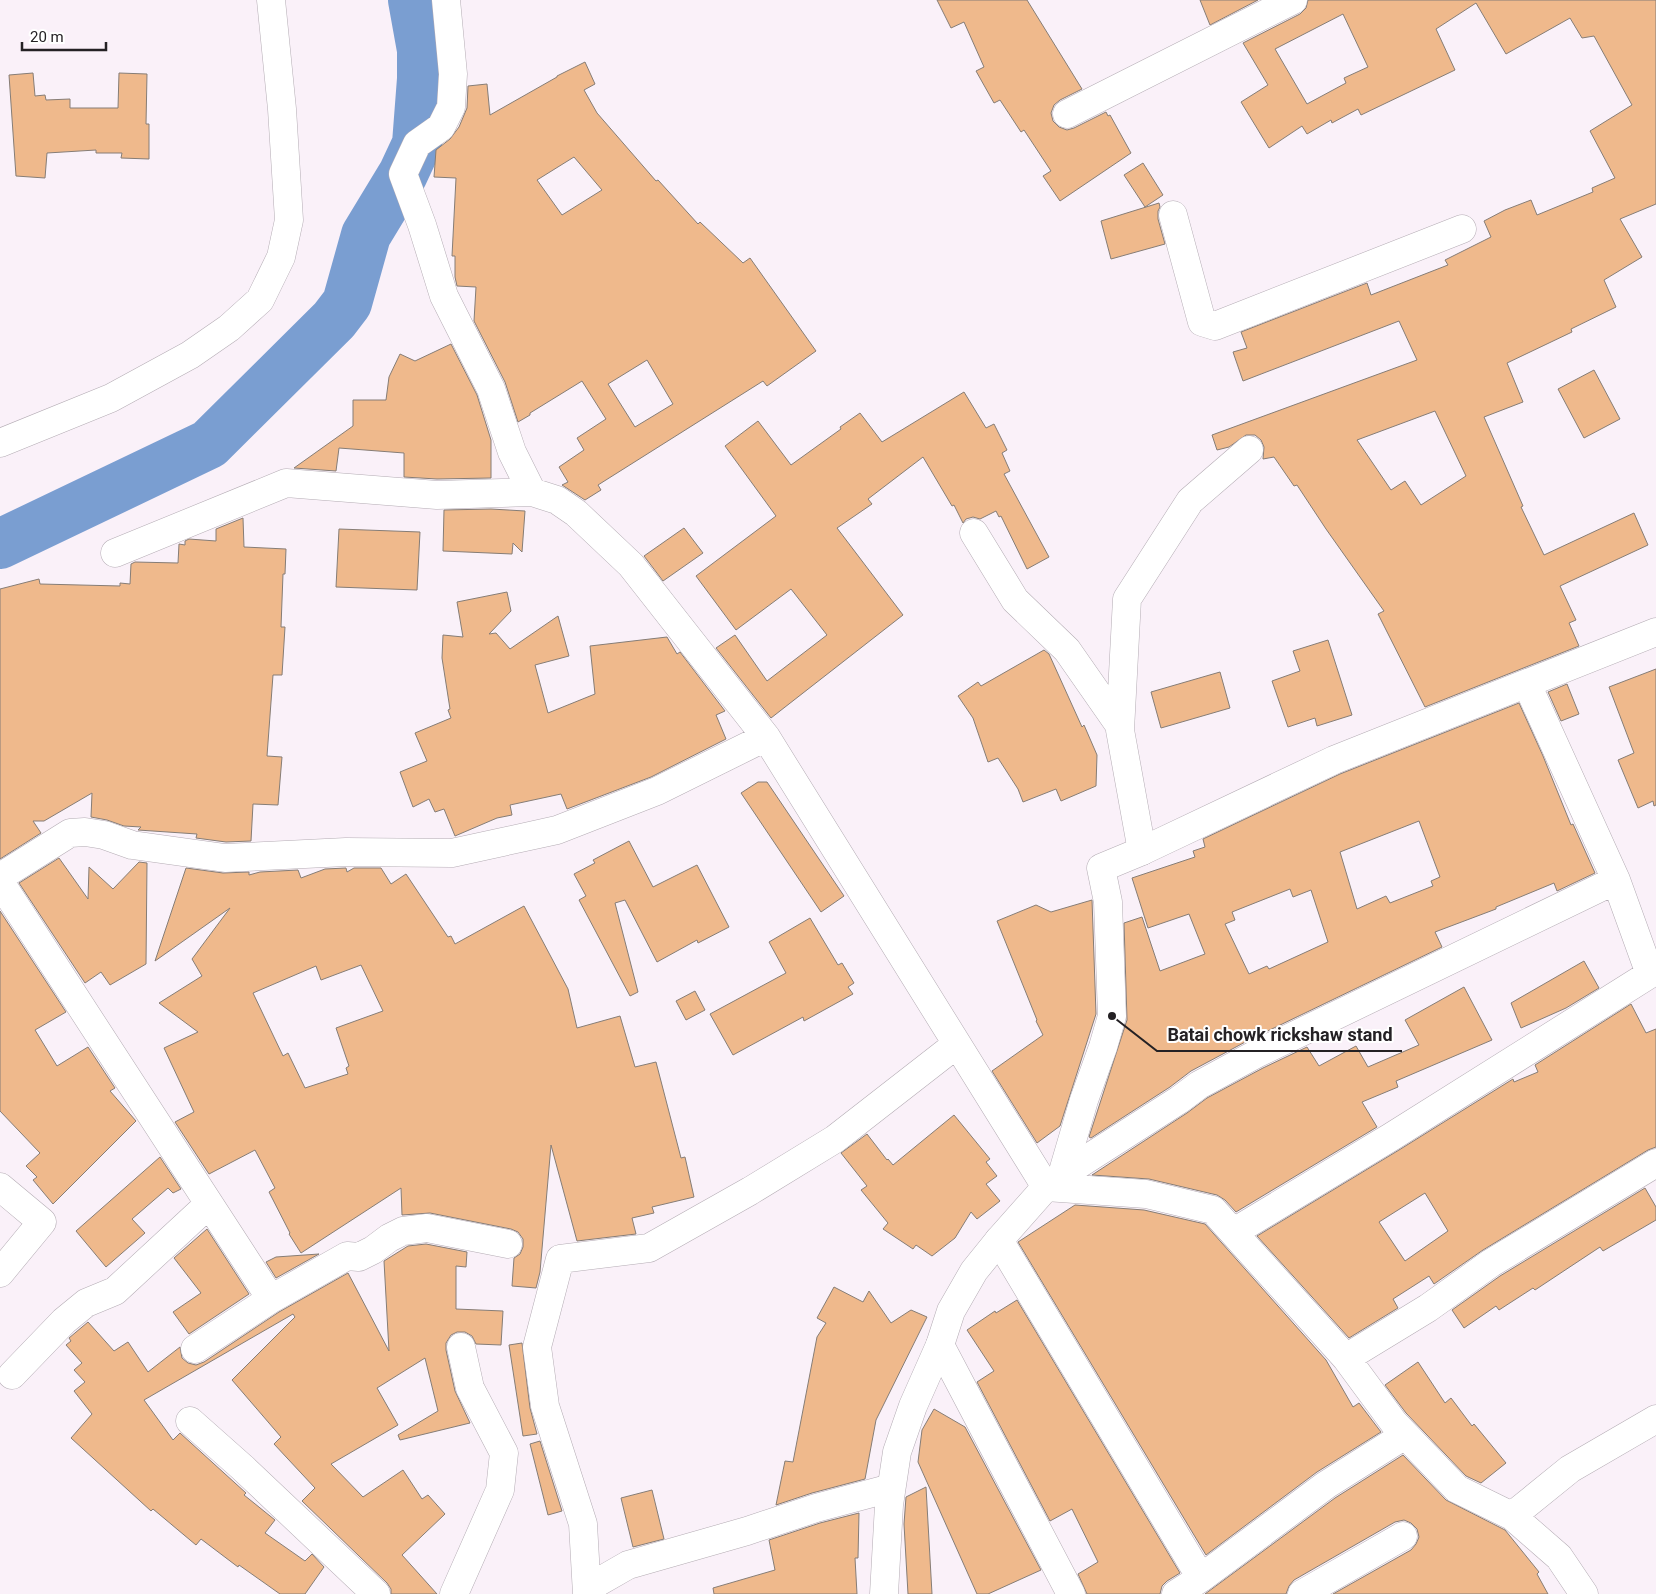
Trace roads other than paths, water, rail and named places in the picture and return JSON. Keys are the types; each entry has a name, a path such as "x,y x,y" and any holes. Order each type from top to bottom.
{"street":[{"path":"0,442 111,398 182,360 229,328 260,300 281,257 289,220 282,109 271,0"},
{"path":"446,0 453,74 451,106 441,127 417,144 403,174 422,224 444,296 491,389 512,452 532,492"},
{"path":"1067,114 1293,0"},
{"path":"1173,215 1202,322 1215,326 1462,229"},
{"path":"1142,851 1120,726 1127,599 1190,501 1249,450"},
{"path":"115,553 286,483 437,495 532,492 557,500 576,513 631,564 766,738 957,1044 1054,1181 1146,1194 1213,1210 1346,1358 1394,1424 1457,1489 1512,1516 1559,1557 1584,1594"},
{"path":"974,533 1015,600 1067,650 1120,726"},
{"path":"1054,1181 1103,1048 1112,1016 1108,902 1102,868 1334,760 1527,684 1654,639"},
{"path":"1234,1232 1391,1137 1650,974 1616,880 1527,684"},
{"path":"0,877 70,833 85,832 104,835 132,845 225,858 355,852 452,853 557,830 657,791 766,738"},
{"path":"884,1594 889,1505 897,1452 913,1406 940,1345 951,1311 974,1271 999,1240 1054,1181 1199,1085 1256,1054 1616,880"},
{"path":"0,882 271,1299"},
{"path":"891,1488 816,1508 747,1532 628,1565 587,1591 583,1524 545,1406 538,1347 560,1259 650,1248 750,1191 835,1138 957,1044"},
{"path":"1346,1358 1428,1308 1491,1264 1656,1163"},
{"path":"0,1187 42,1222 0,1273"},
{"path":"12,1375 64,1321 86,1303 115,1291 209,1204"},
{"path":"195,1349 271,1299 347,1256 359,1257 403,1231 428,1228 508,1244"},
{"path":"999,1240 1201,1578"},
{"path":"940,1345 1071,1594"},
{"path":"454,1594 500,1490 504,1453 470,1388 461,1347"},
{"path":"1512,1516 1570,1469 1656,1419"},
{"path":"190,1421 243,1468 376,1594"},
{"path":"1176,1594 1201,1578 1326,1485 1405,1435"},
{"path":"1302,1594 1403,1536"}],"waterway":[{"path":"0,544 209,444 334,320 347,303 366,235 403,174 417,144 422,79 422,50 413,0"}],"place":[{"name":"Batai chowk rickshaw stand","path":"1112,1016"}]}
